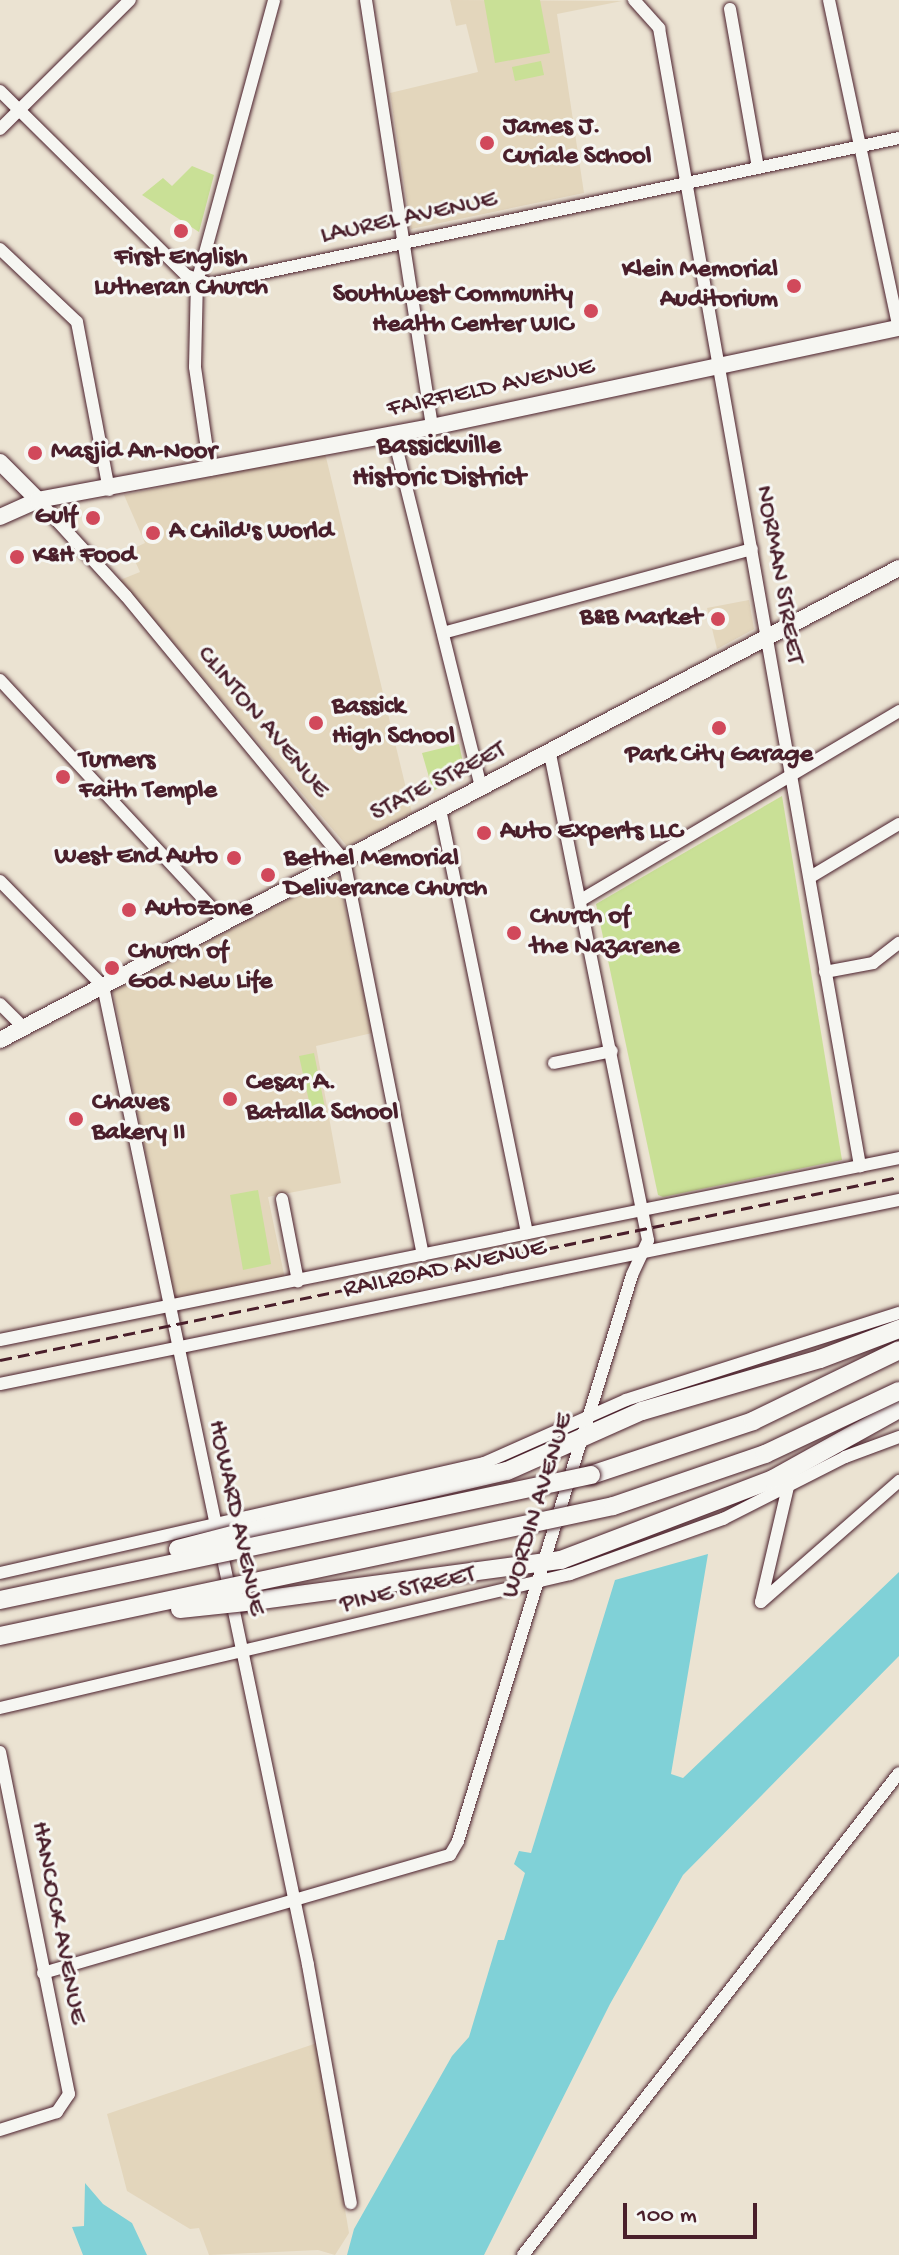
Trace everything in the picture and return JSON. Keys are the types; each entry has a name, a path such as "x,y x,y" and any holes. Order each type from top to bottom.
{"highway":[{"path":"166,1566 178,1549 495,1475 586,1428 820,1359 898,1324"},
{"path":"0,1600 633,1463 773,1412 899,1350"},
{"path":"0,1636 613,1506 765,1454 899,1391"},
{"path":"105,1615 246,1602 545,1564 745,1491 899,1409"}],"main road":[{"name":"FAIRFIELD AVENUE","path":"0,517 38,500 109,490 432,427 899,328"},
{"name":"CLINTON AVENUE","path":"0,462 38,500"},
{"name":"STATE STREET","path":"0,1040 899,568"}],"street":[{"path":"0,129 130,0"},
{"path":"210,470 195,367 197,282 274,0"},
{"path":"366,0 432,427"},
{"name":"NORMAN STREET","path":"634,0 659,28 812,876 825,972 860,1166"},
{"path":"829,0 899,328"},
{"path":"730,9 758,168"},
{"path":"0,91 197,282"},
{"name":"LAUREL AVENUE","path":"197,282 216,284 899,138"},
{"path":"0,249 77,322 109,490"},
{"path":"393,434 481,788"},
{"name":"CLINTON AVENUE","path":"38,500 126,596 344,860 423,1255"},
{"path":"443,633 752,549"},
{"path":"0,680 225,922"},
{"path":"581,900 899,711"},
{"name":"WORDIN AVENUE","path":"43,1973 450,1855 540,1583 640,1252 648,1240 645,1209 550,752"},
{"path":"440,809 527,1233"},
{"path":"812,876 899,824"},
{"path":"0,881 103,986"},
{"path":"825,972 873,963 899,943"},
{"name":"HOWARD AVENUE","path":"103,986 292,1900 351,2203"},
{"path":"0,1004 23,1027"},
{"path":"554,1063 612,1051"},
{"name":"RAILROAD AVENUE","path":"0,1340 899,1158"},
{"path":"282,1199 298,1281"},
{"name":"RAILROAD AVENUE","path":"0,1384 899,1200"},
{"path":"0,1573 484,1463 586,1428"},
{"name":"PINE STREET","path":"0,1708 540,1583 710,1525 867,1447 899,1437"},
{"path":"788,1487 761,1602 899,1481"},
{"name":"HANCOCK AVENUE","path":"0,1752 67,2103 57,2112 0,2130"},
{"path":"523,2255 899,1773"}],"shaded area":[{"name":"James J. Curiale School","path":"450,0 622,1 557,14 584,193 411,229 390,93 478,72 466,24 456,26"},
{"name":"Bassick High School","path":"325,453 412,813 347,846 120,580 140,572 130,550 145,543 124,495"},
{"path":"749,600 754,629 717,649 707,608"},
{"name":"Cesar A. Batalla School","path":"338,874 372,1033 316,1046 341,1183 268,1197 285,1279 175,1299 113,991"},
{"path":"317,2043 349,2233 335,2255 318,2250 209,2255 199,2228 190,2229 127,2191 107,2114"}],"green space":[{"path":"484,0 540,0 550,53 495,63"},
{"path":"541,61 544,75 515,81 512,67"},
{"path":"192,166 214,175 199,232 142,195 163,178 172,186"},
{"path":"459,744 465,772 433,791 422,753"},
{"path":"782,796 842,1160 663,1197 658,1195 596,904"},
{"path":"314,1053 327,1118 313,1119 299,1056"},
{"path":"258,1190 271,1264 243,1270 230,1195"}],"water":[{"path":"708,1554 671,1774 683,1778 899,1572 899,1656 683,1875 610,2004 484,2255 347,2255 354,2229 452,2056 469,2037 498,1940 504,1940 525,1873 514,1864 519,1851 531,1853 615,1580"},
{"path":"85,2183 103,2204 132,2223 147,2255 83,2255 72,2227 84,2226"}],"railway":[{"path":"0,1360 899,1177"}],"place":[{"name":"James J. Curiale School","path":"487,143"},
{"name":"First English Lutheran Church","path":"181,231"},
{"name":"Klein Memorial Auditorium","path":"794,286"},
{"name":"Southwest Community Health Center WIC","path":"591,311"},
{"name":"Masjid An-Noor","path":"35,453"},
{"name":"Gulf","path":"93,518"},
{"name":"A Child's World","path":"153,533"},
{"name":"K&H Food","path":"17,557"},
{"name":"B&B Market","path":"718,619"},
{"name":"Bassick High School","path":"316,723"},
{"name":"Park City Garage","path":"719,728"},
{"name":"Turners Faith Temple","path":"63,777"},
{"name":"Auto Experts LLC","path":"484,833"},
{"name":"West End Auto","path":"234,858"},
{"name":"Bethel Memorial Deliverance Church","path":"268,875"},
{"name":"AutoZone","path":"129,910"},
{"name":"Church of the Nazarene","path":"514,933"},
{"name":"Church of God New Life","path":"112,968"},
{"name":"Cesar A. Batalla School","path":"230,1099"},
{"name":"Chaves Bakery II","path":"76,1119"}],"district":[{"name":"Bassickville Historic District","path":"439,463"}]}
